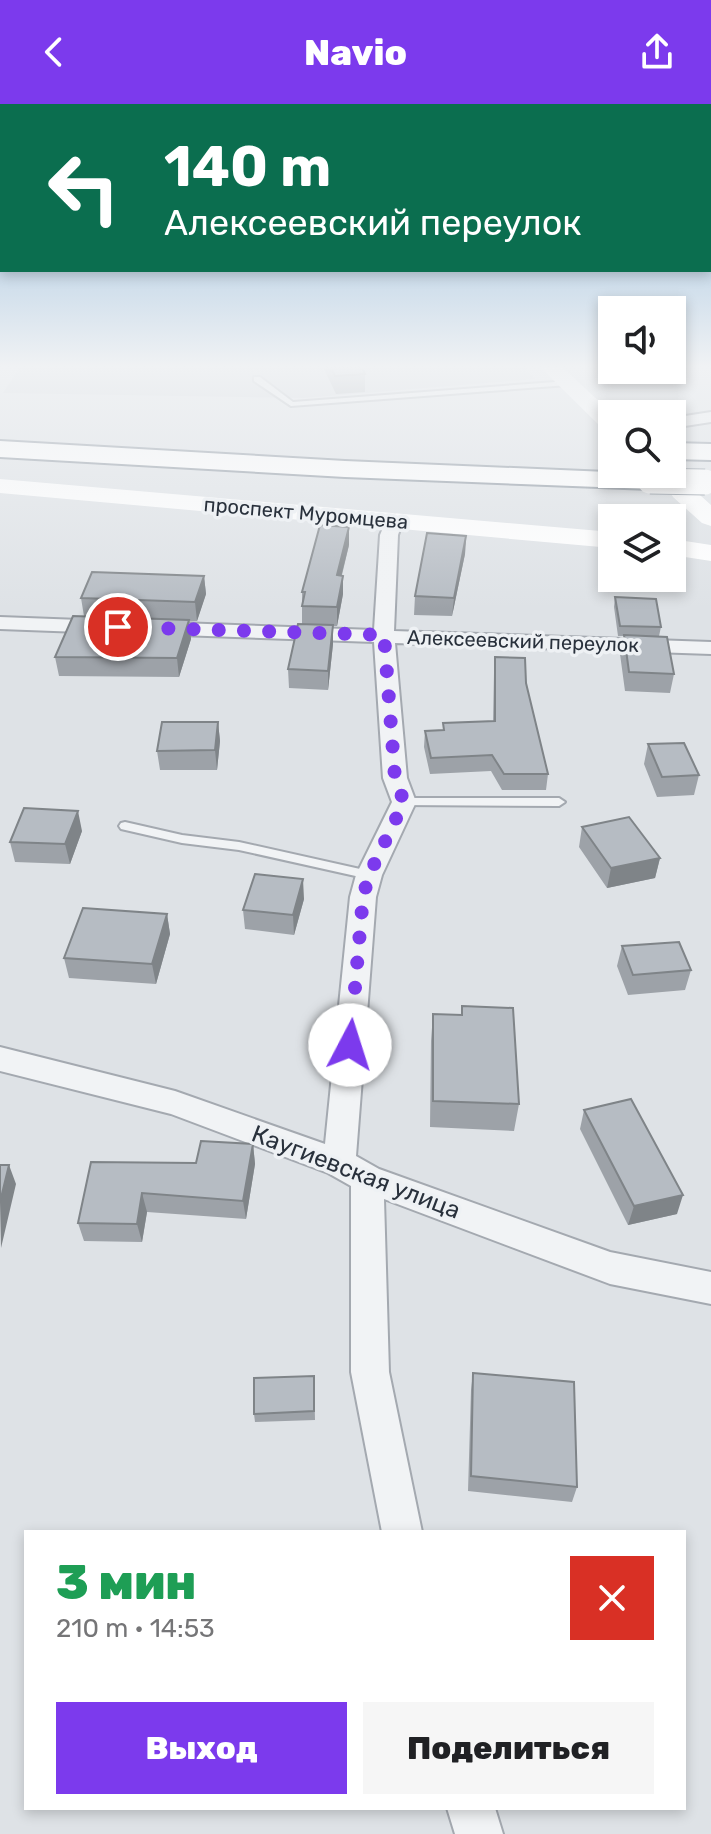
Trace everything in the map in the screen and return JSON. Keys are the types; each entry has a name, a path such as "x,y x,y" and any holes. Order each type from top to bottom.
{"highway":[{"path":"0,449 345,469 650,481 699,486"},
{"path":"686,451 711,452"}],"main road":[{"name":"проспект Муромцева","path":"0,486 598,539"},
{"path":"699,486 711,518"},
{"path":"686,549 711,553"}],"street":[{"path":"394,520 389,535 384,635 395,778 404,802 369,875 363,897 353,1171 370,1372 402,1530"},
{"name":"Алексеевский переулок","path":"0,623 711,648"},
{"name":"Каугиевская улица","path":"0,1059 175,1103 610,1268 711,1288"},
{"path":"472,1810 479,1834"}],"lane":[{"path":"404,802 559,802"},
{"path":"125,826 182,839 239,846 369,875"}],"building":[{"path":"320,525 349,527 337,575 343,576 337,607 302,606 305,592 302,592"},
{"path":"427,533 466,536 454,598 415,596"},
{"path":"92,572 204,576 195,602 81,598"},
{"path":"615,597 656,599 661,627 620,626"},
{"path":"73,616 189,620 177,658 55,657"},
{"path":"298,624 333,625 328,671 288,669"},
{"path":"624,635 667,637 674,674 629,672"},
{"path":"495,657 525,658 526,683 548,774 504,774 492,755 431,758 425,731 444,730 443,723 495,721"},
{"path":"162,722 218,722 215,750 157,751"},
{"path":"684,743 699,775 662,777 648,744"},
{"path":"24,808 78,811 65,844 10,842"},
{"path":"629,817 660,858 611,868 582,827"},
{"path":"255,874 303,879 293,915 243,910"},
{"path":"83,908 167,914 152,964 64,958"},
{"path":"679,942 691,970 633,975 622,946"},
{"path":"462,1006 513,1008 519,1104 433,1101 433,1014 462,1015"},
{"path":"631,1099 683,1195 634,1206 584,1110"},
{"path":"201,1141 253,1144 243,1201 142,1193 137,1224 78,1223 91,1162 196,1163"},
{"path":"0,1165 9,1165 0,1202"},
{"path":"473,1373 574,1382 577,1487 471,1476"},
{"path":"314,1376 314,1411 254,1414 254,1378"}],"route":[{"path":"118,627 384,635 395,778 404,802 369,875 363,897 350,1045"}]}
